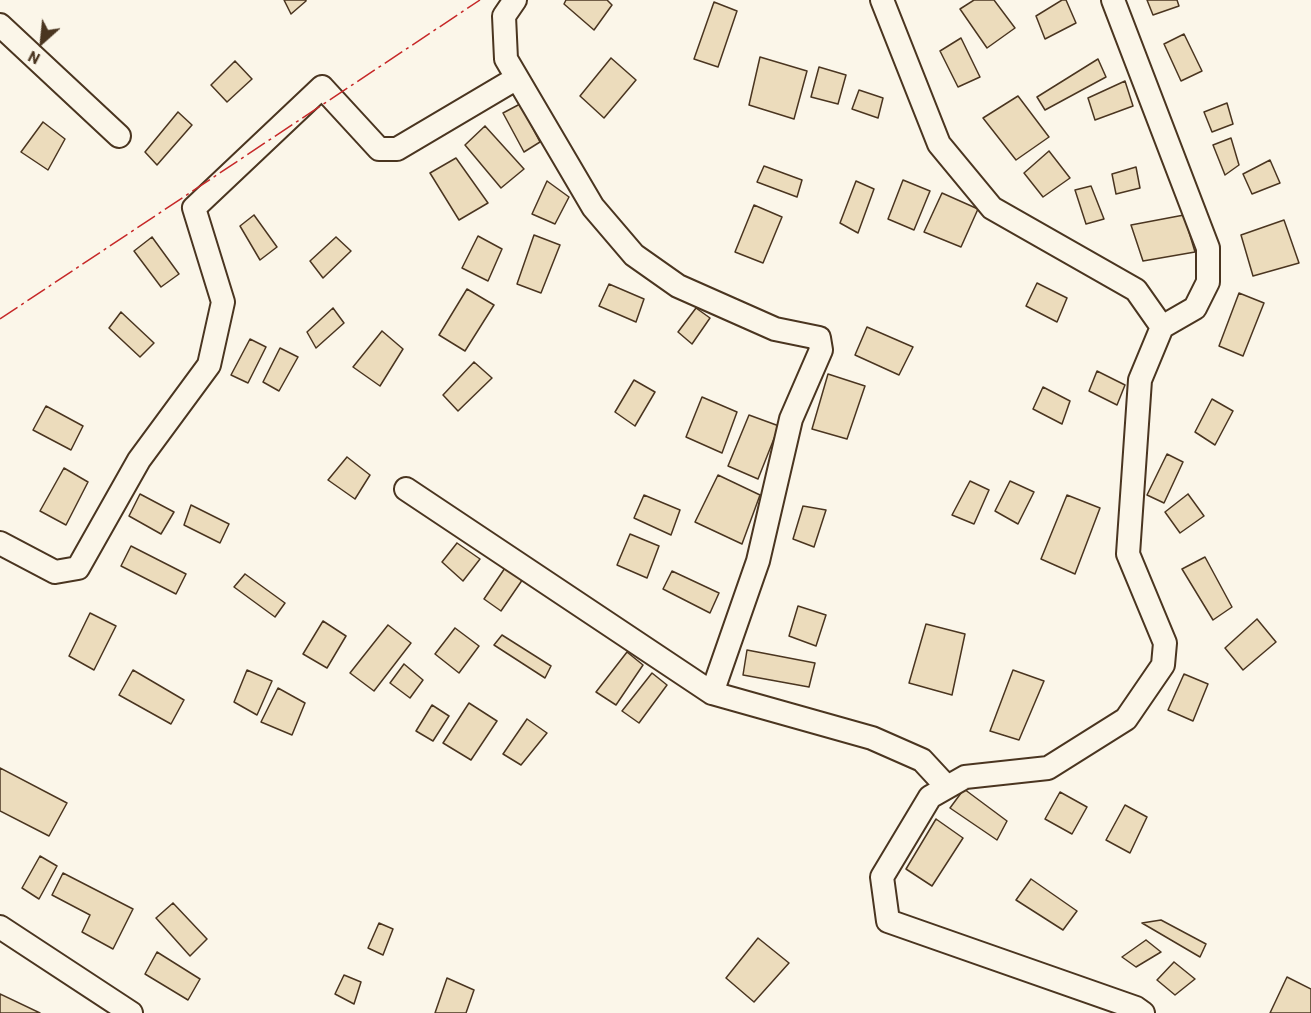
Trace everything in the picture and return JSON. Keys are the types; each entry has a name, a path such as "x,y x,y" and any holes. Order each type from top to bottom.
{"street":[{"path":"515,0 504,16 506,59 593,207 634,255 678,286 775,329 819,338 821,350 791,419 758,561 712,693"},
{"path":"882,0 939,144 992,208 1137,290 1162,327"},
{"path":"1113,0 1209,249 1208,282 1195,308 1162,327 1140,380 1128,554 1165,643 1163,665 1126,718 1048,768 965,777 930,797 882,877 888,921 1136,1008 1143,1013"},
{"path":"0,25 119,136"},
{"path":"0,543 55,572 78,568 139,460 209,365 223,302 194,208 322,87 379,149 397,149 517,78"},
{"path":"406,489 712,693 872,738 922,760 947,787"},
{"path":"0,927 131,1013"}],"building":[{"path":"284,0 306,0 306,1 291,14"},
{"path":"566,0 607,0 612,5 594,30 564,4"},
{"path":"974,0 994,0 1015,28 987,48 960,9"},
{"path":"1062,0 1066,0 1076,23 1045,39 1036,16"},
{"path":"1147,0 1177,0 1179,6 1153,15"},
{"path":"714,2 737,11 718,67 694,59"},
{"path":"1184,34 1202,71 1181,81 1164,44"},
{"path":"961,38 980,77 958,87 940,51"},
{"path":"760,57 807,71 794,119 749,105"},
{"path":"611,58 636,80 604,118 580,96"},
{"path":"1098,59 1106,77 1045,110 1037,97"},
{"path":"235,61 252,79 227,102 211,85"},
{"path":"819,67 846,75 838,104 811,97"},
{"path":"1125,81 1133,106 1095,120 1088,98"},
{"path":"859,90 883,98 878,118 852,109"},
{"path":"1018,96 1049,137 1016,160 983,118"},
{"path":"1227,103 1233,124 1212,132 1204,112"},
{"path":"520,104 540,142 524,152 503,113"},
{"path":"178,112 192,125 157,165 145,152"},
{"path":"43,122 65,139 48,170 21,152"},
{"path":"485,126 524,169 501,188 465,145"},
{"path":"1231,138 1239,165 1225,175 1213,145"},
{"path":"1049,151 1070,178 1043,197 1024,173"},
{"path":"456,158 488,203 459,220 430,173"},
{"path":"1270,160 1280,183 1252,194 1243,174"},
{"path":"764,166 802,180 797,197 757,182"},
{"path":"1136,167 1140,188 1116,194 1112,174"},
{"path":"903,180 930,191 914,230 888,219"},
{"path":"547,181 569,197 555,224 532,214"},
{"path":"856,181 874,189 858,233 840,223"},
{"path":"1091,186 1104,219 1086,224 1075,190"},
{"path":"942,193 978,209 961,247 924,232"},
{"path":"754,205 782,217 763,263 735,252"},
{"path":"254,215 277,247 260,260 240,226"},
{"path":"1184,215 1195,252 1143,261 1131,225"},
{"path":"1284,220 1299,263 1253,276 1241,235"},
{"path":"534,235 560,245 541,293 517,284"},
{"path":"478,236 502,249 488,281 462,268"},
{"path":"152,237 179,274 161,287 134,251"},
{"path":"336,237 351,251 323,278 310,261"},
{"path":"1037,283 1067,298 1057,322 1026,306"},
{"path":"609,284 644,299 636,322 599,306"},
{"path":"467,289 494,305 465,351 439,335"},
{"path":"1239,293 1264,303 1243,356 1219,346"},
{"path":"333,308 344,323 316,348 307,332"},
{"path":"696,308 710,318 692,344 678,332"},
{"path":"121,312 154,343 140,357 109,328"},
{"path":"867,327 913,347 899,375 855,355"},
{"path":"382,331 403,349 380,386 353,367"},
{"path":"250,339 266,347 248,383 231,375"},
{"path":"280,348 298,357 279,391 263,382"},
{"path":"474,362 492,378 458,411 443,395"},
{"path":"1097,371 1125,385 1117,405 1089,391"},
{"path":"828,374 865,386 847,439 812,429"},
{"path":"634,380 655,392 635,426 615,412"},
{"path":"1043,387 1070,401 1062,424 1033,409"},
{"path":"702,397 737,412 722,453 686,437"},
{"path":"1212,399 1233,411 1215,445 1195,432"},
{"path":"46,406 83,426 71,450 33,430"},
{"path":"749,415 779,426 758,479 728,466"},
{"path":"1167,454 1183,462 1164,503 1147,495"},
{"path":"347,457 370,475 355,499 328,480"},
{"path":"64,468 88,482 66,525 40,511"},
{"path":"718,475 760,495 742,544 695,522"},
{"path":"970,481 989,490 974,524 952,515"},
{"path":"1010,481 1034,492 1018,524 995,511"},
{"path":"140,494 174,512 161,534 129,516"},
{"path":"1188,494 1204,516 1180,533 1165,512"},
{"path":"644,495 680,510 671,535 634,518"},
{"path":"1067,495 1100,508 1075,574 1041,559"},
{"path":"191,505 229,524 220,543 184,525"},
{"path":"803,506 826,510 814,547 793,539"},
{"path":"630,534 659,546 647,578 617,565"},
{"path":"457,543 480,559 463,581 442,562"},
{"path":"131,546 186,574 176,594 121,566"},
{"path":"1205,557 1232,607 1213,620 1182,569"},
{"path":"507,565 525,576 501,611 484,599"},
{"path":"672,571 719,593 710,613 663,589"},
{"path":"245,574 285,603 275,617 234,587"},
{"path":"798,606 826,615 816,646 789,636"},
{"path":"90,613 116,626 94,670 69,656"},
{"path":"1257,619 1276,642 1243,670 1225,648"},
{"path":"323,621 346,636 327,668 303,654"},
{"path":"926,624 965,634 952,695 909,683"},
{"path":"388,625 411,643 374,691 350,673"},
{"path":"455,628 479,646 459,673 435,654"},
{"path":"502,635 551,666 545,678 494,645"},
{"path":"747,650 815,663 809,687 743,675"},
{"path":"627,652 643,665 616,705 596,692"},
{"path":"404,664 423,680 410,698 390,683"},
{"path":"133,670 184,700 171,724 119,695"},
{"path":"247,670 272,681 257,715 234,702"},
{"path":"1013,670 1044,681 1019,740 990,731"},
{"path":"652,673 667,685 639,723 622,711"},
{"path":"1184,674 1208,684 1193,721 1168,710"},
{"path":"278,688 305,703 292,735 261,722"},
{"path":"469,703 497,721 471,760 443,743"},
{"path":"432,705 449,716 433,741 416,731"},
{"path":"527,719 547,733 521,765 503,754"},
{"path":"0,768 67,803 49,836 0,811"},
{"path":"964,789 1007,821 997,840 950,808"},
{"path":"1060,792 1087,807 1072,834 1045,819"},
{"path":"1125,805 1147,817 1130,853 1106,840"},
{"path":"936,819 963,838 932,886 906,869"},
{"path":"40,856 57,866 39,899 22,888"},
{"path":"63,873 133,909 113,949 82,932 90,915 52,895"},
{"path":"1031,879 1077,911 1063,930 1016,900"},
{"path":"173,903 207,939 190,956 156,918"},
{"path":"1161,920 1206,944 1200,957 1142,923"},
{"path":"379,923 393,929 383,955 368,948"},
{"path":"758,938 789,963 754,1002 726,978"},
{"path":"1146,940 1161,952 1136,967 1122,957"},
{"path":"157,952 200,979 188,1000 145,974"},
{"path":"1174,962 1195,979 1175,995 1157,980"},
{"path":"344,975 361,982 354,1004 335,994"},
{"path":"1287,977 1311,989 1311,1013 1270,1013"},
{"path":"447,978 474,990 466,1013 435,1013"},
{"path":"0,994 40,1013 0,1013"}],"power":[{"path":"0,319 480,0"}]}
